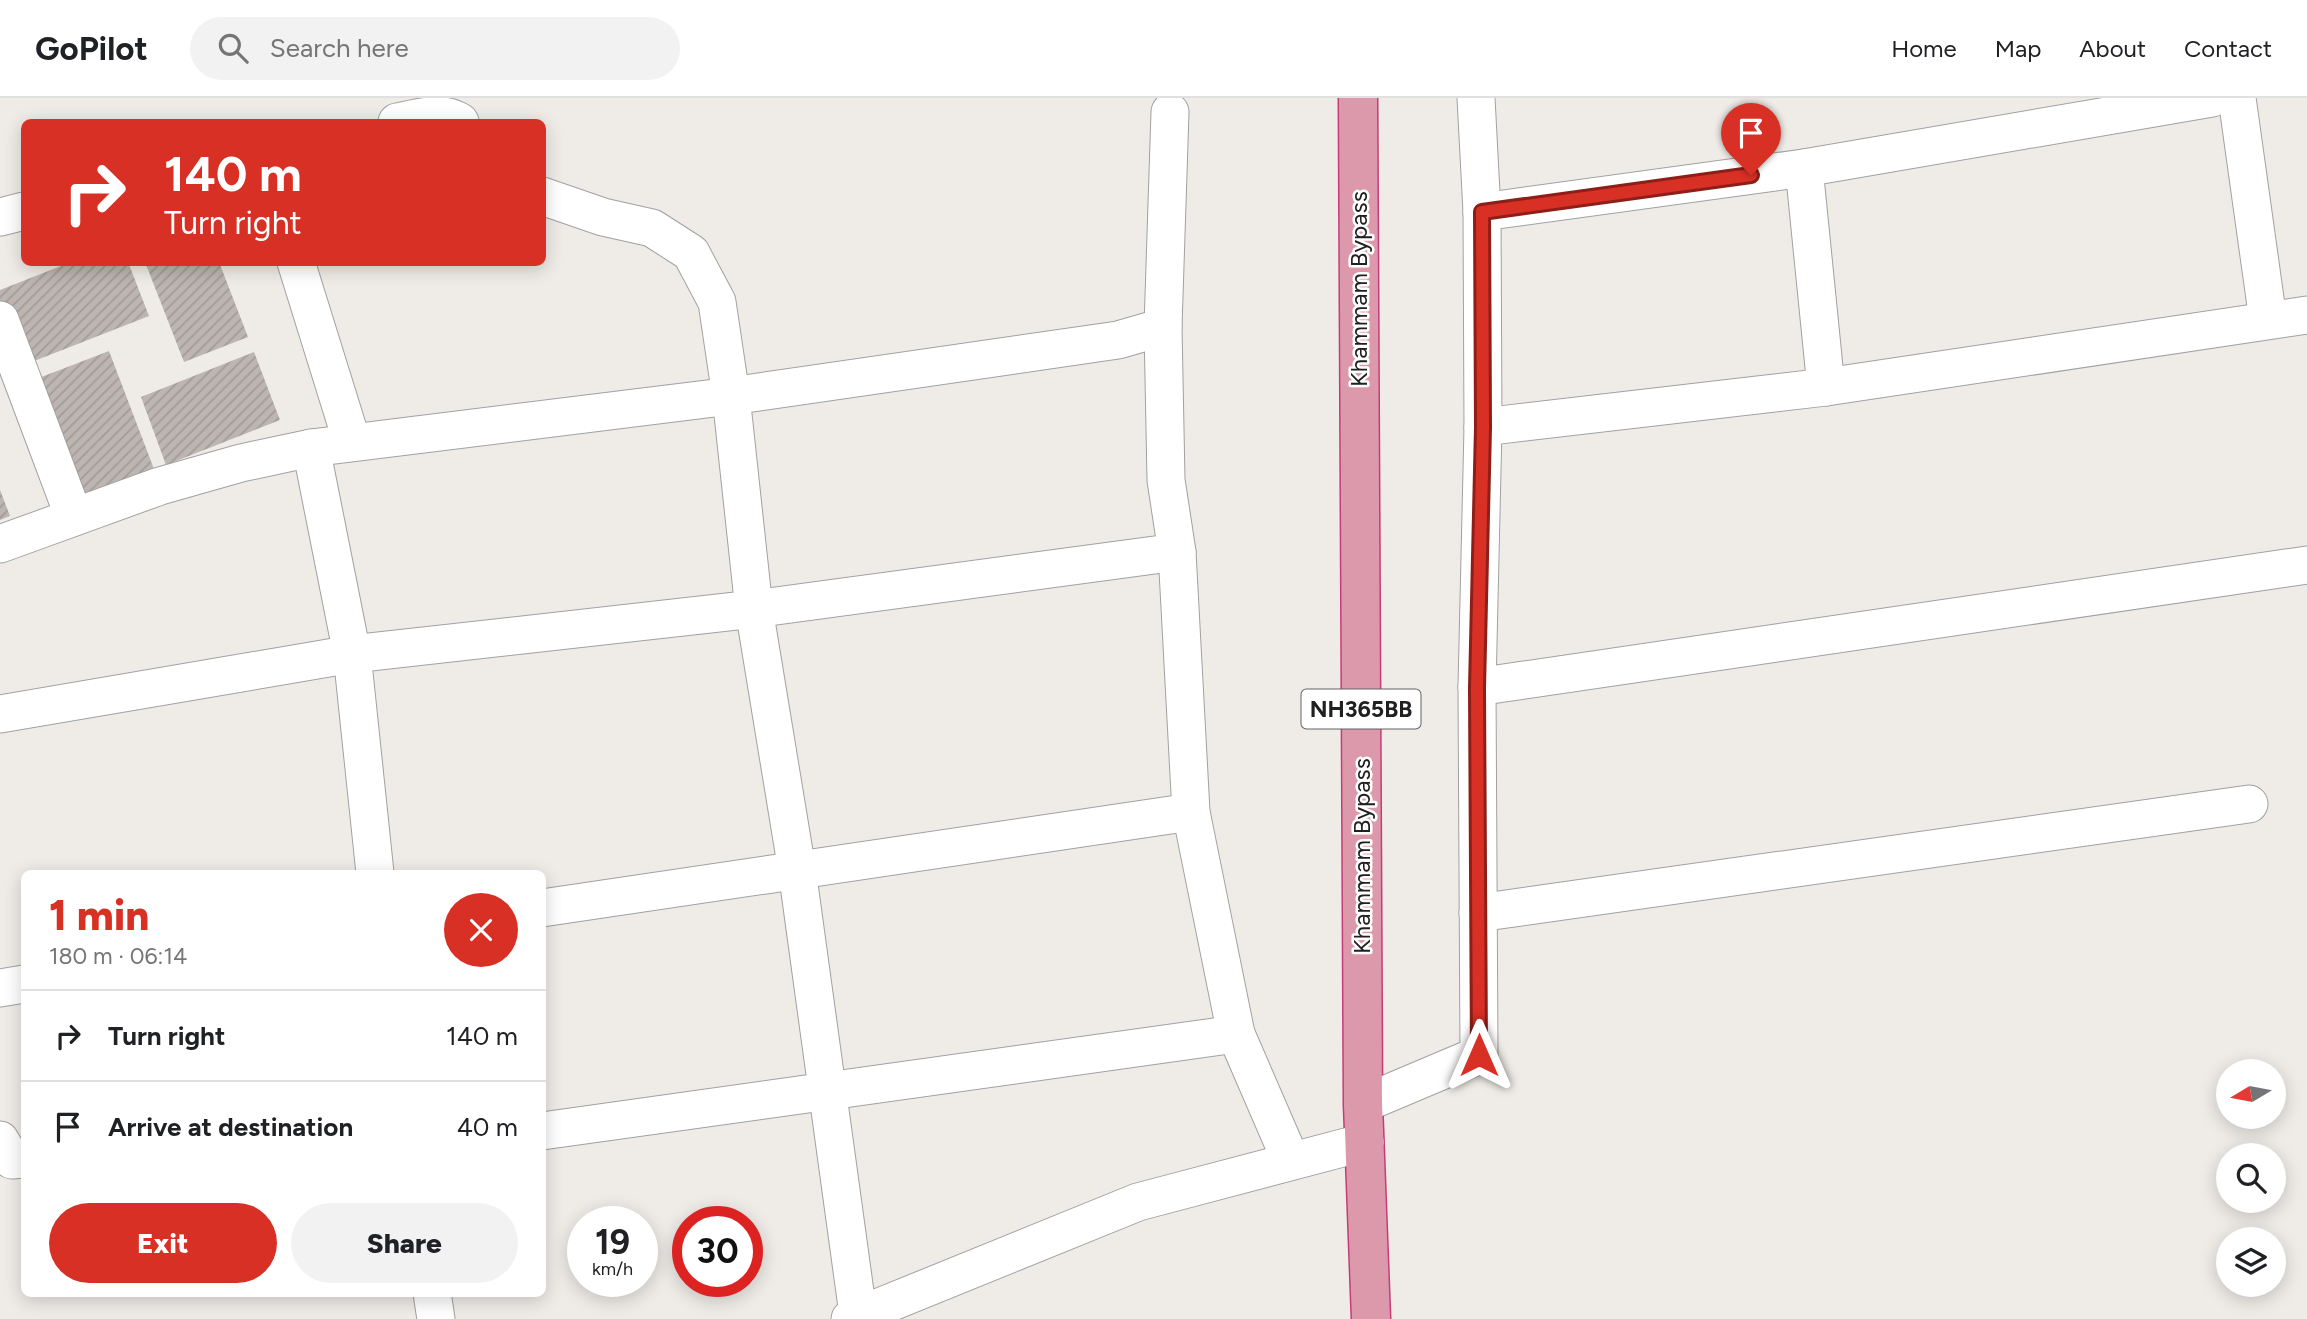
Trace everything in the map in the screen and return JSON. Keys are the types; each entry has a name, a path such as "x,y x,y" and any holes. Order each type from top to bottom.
{"highway":[{"name":"Khammam Bypass","path":"1359,98 1363,1104 1371,1319"}],"street":[{"path":"1363,1104 1479,1055 1477,688 1483,427 1482,212 1476,98"},
{"path":"1482,212 1804,168 2212,98"},
{"path":"2236,98 2268,320"},
{"path":"1170,112 1163,327 1166,480 1177,552 1191,811 1236,1034 1291,1161"},
{"path":"411,119 425,116 455,119"},
{"path":"1804,168 1826,387"},
{"path":"546,197 603,218 652,228 691,253 717,302 731,396 754,609 797,870 828,1091 854,1317 1138,1202 1365,1142"},
{"path":"0,217 21,212"},
{"path":"297,266 352,442"},
{"path":"1483,427 1826,387 2307,316"},
{"path":"0,320 74,517"},
{"path":"0,544 160,486 241,463 311,448 731,396 1118,340 1163,327"},
{"path":"311,448 352,654 375,870"},
{"path":"0,714 352,654 754,609 1177,552"},
{"path":"1477,688 2307,565"},
{"path":"1478,913 2249,804"},
{"path":"546,907 1191,811"},
{"path":"0,988 21,984"},
{"path":"546,1130 1236,1034"},
{"path":"0,1140 12,1160 21,1159"},
{"path":"433,1297 436,1319"}],"building":[{"path":"61,266 130,266 149,316 24,365 0,303 0,290"},
{"path":"147,266 221,266 248,337 184,362"},
{"path":"109,351 154,469 77,499 31,381"},
{"path":"254,352 280,420 166,465 141,397"},
{"path":"0,490 10,516 0,520"}],"route":[{"path":"1479,1055 1477,688 1483,427 1482,212 1751,175"}]}
